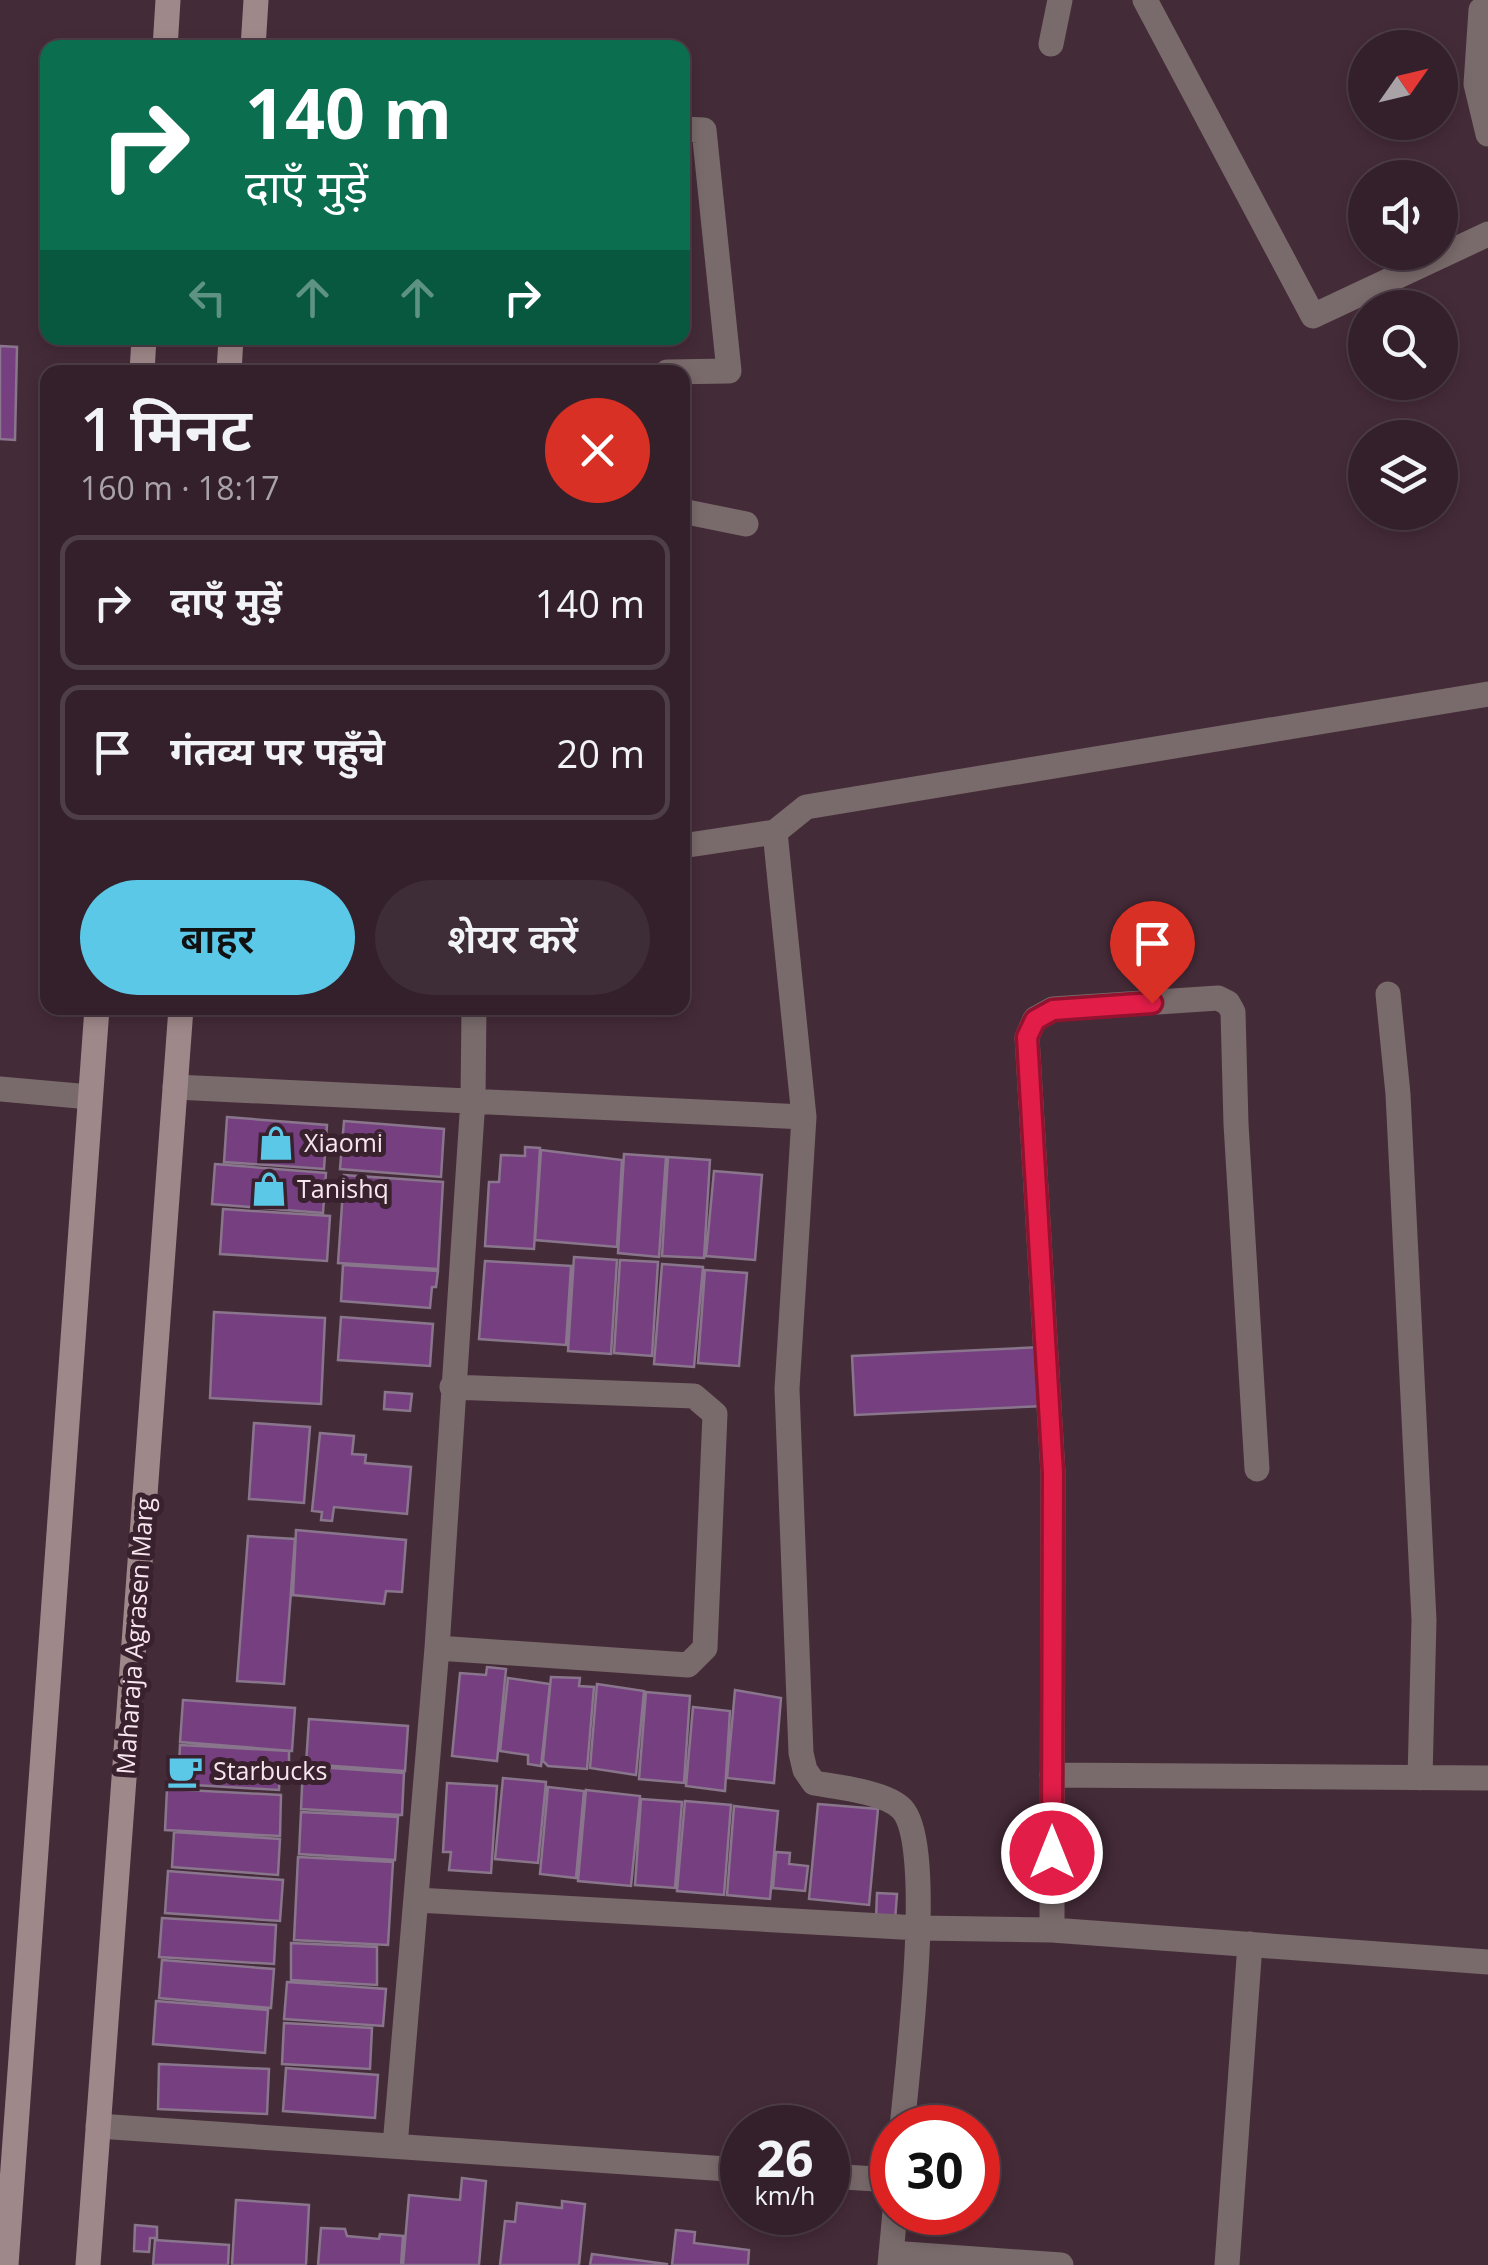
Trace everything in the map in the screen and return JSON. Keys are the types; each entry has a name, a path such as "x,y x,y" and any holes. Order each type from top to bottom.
{"street":[{"path":"166,40 168,0"},
{"path":"254,40 256,0"},
{"path":"1052,44 1060,0"},
{"path":"1145,0 1313,316 1488,234"},
{"path":"1488,5 1482,10 1476,84 1488,134"},
{"path":"690,129 704,130 729,372 690,372"},
{"path":"690,513 746,524"},
{"path":"690,845 774,832 806,807 1488,694"},
{"path":"774,832 804,1117 788,1389 801,1753 805,1770 814,1783 879,1796 902,1809 914,1835 919,1928 904,2105"},
{"path":"1388,994 1398,1094 1424,1620 1420,1778"},
{"path":"1052,1930 1053,1473 1027,1037 1035,1020 1053,1010 1218,998 1228,1003 1233,1012 1257,1469"},
{"path":"6,2265 8,2128 96,1015"},
{"name":"Maharaja Agrasen Marg","path":"88,2265 181,1015"},
{"path":"395,2146 437,1648 473,1099 474,1015"},
{"path":"176,1087 804,1117"},
{"path":"0,1089 90,1097"},
{"path":"437,1648 688,1666 705,1648 715,1414 694,1396 452,1387"},
{"path":"1052,1776 1488,1778"},
{"path":"417,1900 919,1928 1052,1930 1488,1962"},
{"path":"1226,2265 1250,1944"},
{"path":"98,2126 720,2168"},
{"path":"890,2259 1061,2265"}],"building":[{"path":"0,346 17,347 15,440 0,439"},
{"name":"Xiaomi","path":"227,1117 327,1125 324,1169 224,1162"},
{"path":"344,1121 444,1129 441,1177 340,1169"},
{"path":"525,1147 540,1148 534,1249 485,1246 489,1182 499,1182 501,1155 525,1156"},
{"path":"541,1150 622,1160 617,1247 535,1240"},
{"path":"624,1154 666,1157 659,1257 618,1253"},
{"path":"668,1157 710,1160 704,1258 662,1256"},
{"name":"Tanishq","path":"215,1164 326,1173 323,1213 212,1204"},
{"path":"714,1171 762,1175 755,1260 706,1256"},
{"path":"344,1175 443,1182 438,1269 338,1263"},
{"path":"223,1209 330,1216 327,1261 220,1254"},
{"path":"574,1257 617,1260 611,1354 568,1351"},
{"path":"620,1260 658,1262 652,1356 614,1353"},
{"path":"485,1261 571,1266 566,1345 479,1339"},
{"path":"662,1264 703,1267 694,1367 654,1364"},
{"path":"343,1265 438,1271 430,1308 341,1301"},
{"path":"705,1270 747,1273 739,1366 698,1363"},
{"path":"214,1312 325,1318 321,1404 210,1398"},
{"path":"341,1317 433,1324 430,1366 338,1360"},
{"path":"1042,1347 1044,1406 855,1415 852,1356"},
{"path":"385,1392 412,1394 410,1411 384,1409"},
{"path":"254,1423 310,1427 304,1503 249,1499"},
{"path":"320,1433 354,1436 352,1454 366,1455 365,1463 411,1467 407,1514 334,1507 332,1521 321,1520 322,1512 312,1511"},
{"path":"296,1530 406,1540 402,1592 386,1591 384,1604 293,1595"},
{"path":"248,1536 295,1539 284,1684 237,1681"},
{"path":"487,1667 506,1669 497,1761 452,1756 460,1673 486,1675"},
{"path":"551,1677 580,1678 579,1686 594,1687 587,1769 548,1766 543,1761"},
{"path":"508,1678 550,1684 541,1766 528,1764 528,1755 500,1751"},
{"path":"597,1684 644,1691 636,1775 590,1768"},
{"path":"735,1690 781,1698 774,1783 727,1778"},
{"path":"646,1692 690,1696 684,1783 639,1779"},
{"path":"183,1700 295,1708 292,1751 180,1742"},
{"path":"693,1707 730,1711 725,1791 686,1786"},
{"path":"309,1719 408,1726 405,1771 306,1764"},
{"path":"180,1745 289,1751 289,1769 280,1768 279,1790 178,1784"},
{"path":"303,1766 404,1773 402,1815 301,1809"},
{"path":"503,1778 546,1782 538,1863 495,1859"},
{"path":"447,1783 497,1786 491,1873 449,1870 451,1852 443,1852"},
{"path":"548,1787 584,1791 576,1878 540,1874"},
{"path":"167,1789 281,1795 280,1836 165,1830"},
{"path":"586,1790 640,1796 631,1886 578,1881"},
{"path":"641,1799 682,1802 675,1888 635,1885"},
{"path":"685,1801 731,1805 724,1895 677,1891"},
{"path":"818,1804 878,1809 869,1905 809,1899"},
{"path":"734,1806 778,1811 770,1899 727,1895"},
{"path":"301,1812 398,1817 395,1860 299,1854"},
{"path":"174,1832 280,1839 278,1875 172,1867"},
{"path":"776,1852 790,1853 789,1864 808,1866 805,1891 773,1888"},
{"path":"298,1857 393,1862 388,1945 294,1940"},
{"path":"168,1871 283,1880 280,1921 165,1913"},
{"path":"877,1893 897,1894 895,1921 876,1919"},
{"path":"162,1918 276,1925 274,1964 159,1957"},
{"path":"291,1943 377,1947 377,1985 291,1980"},
{"path":"162,1960 274,1969 271,2008 159,1998"},
{"path":"287,1982 386,1989 383,2026 284,2019"},
{"path":"156,2001 268,2010 265,2053 153,2044"},
{"path":"284,2023 372,2028 370,2069 282,2064"},
{"path":"159,2064 269,2069 267,2114 158,2109"},
{"path":"286,2068 378,2075 375,2118 283,2111"},
{"path":"462,2178 486,2181 479,2265 403,2265 409,2195 460,2200"},
{"path":"236,2200 309,2205 306,2265 232,2265"},
{"path":"562,2201 585,2204 579,2265 500,2265 505,2221 515,2222 517,2203 562,2208"},
{"path":"135,2225 157,2227 157,2238 150,2238 149,2252 134,2251"},
{"path":"321,2228 345,2229 347,2236 403,2236 401,2265 318,2265"},
{"path":"676,2230 695,2232 694,2243 749,2250 748,2265 672,2265"},
{"path":"155,2240 229,2245 228,2265 153,2265"},
{"path":"592,2254 667,2264 667,2265 590,2265"}],"place":[{"name":"Xiaomi","path":"276,1143"},
{"name":"Tanishq","path":"269,1189"},
{"name":"Starbucks","path":"185,1771"}],"route":[{"path":"1052,1853 1053,1473 1027,1037 1035,1020 1053,1010 1152,1003"}]}
